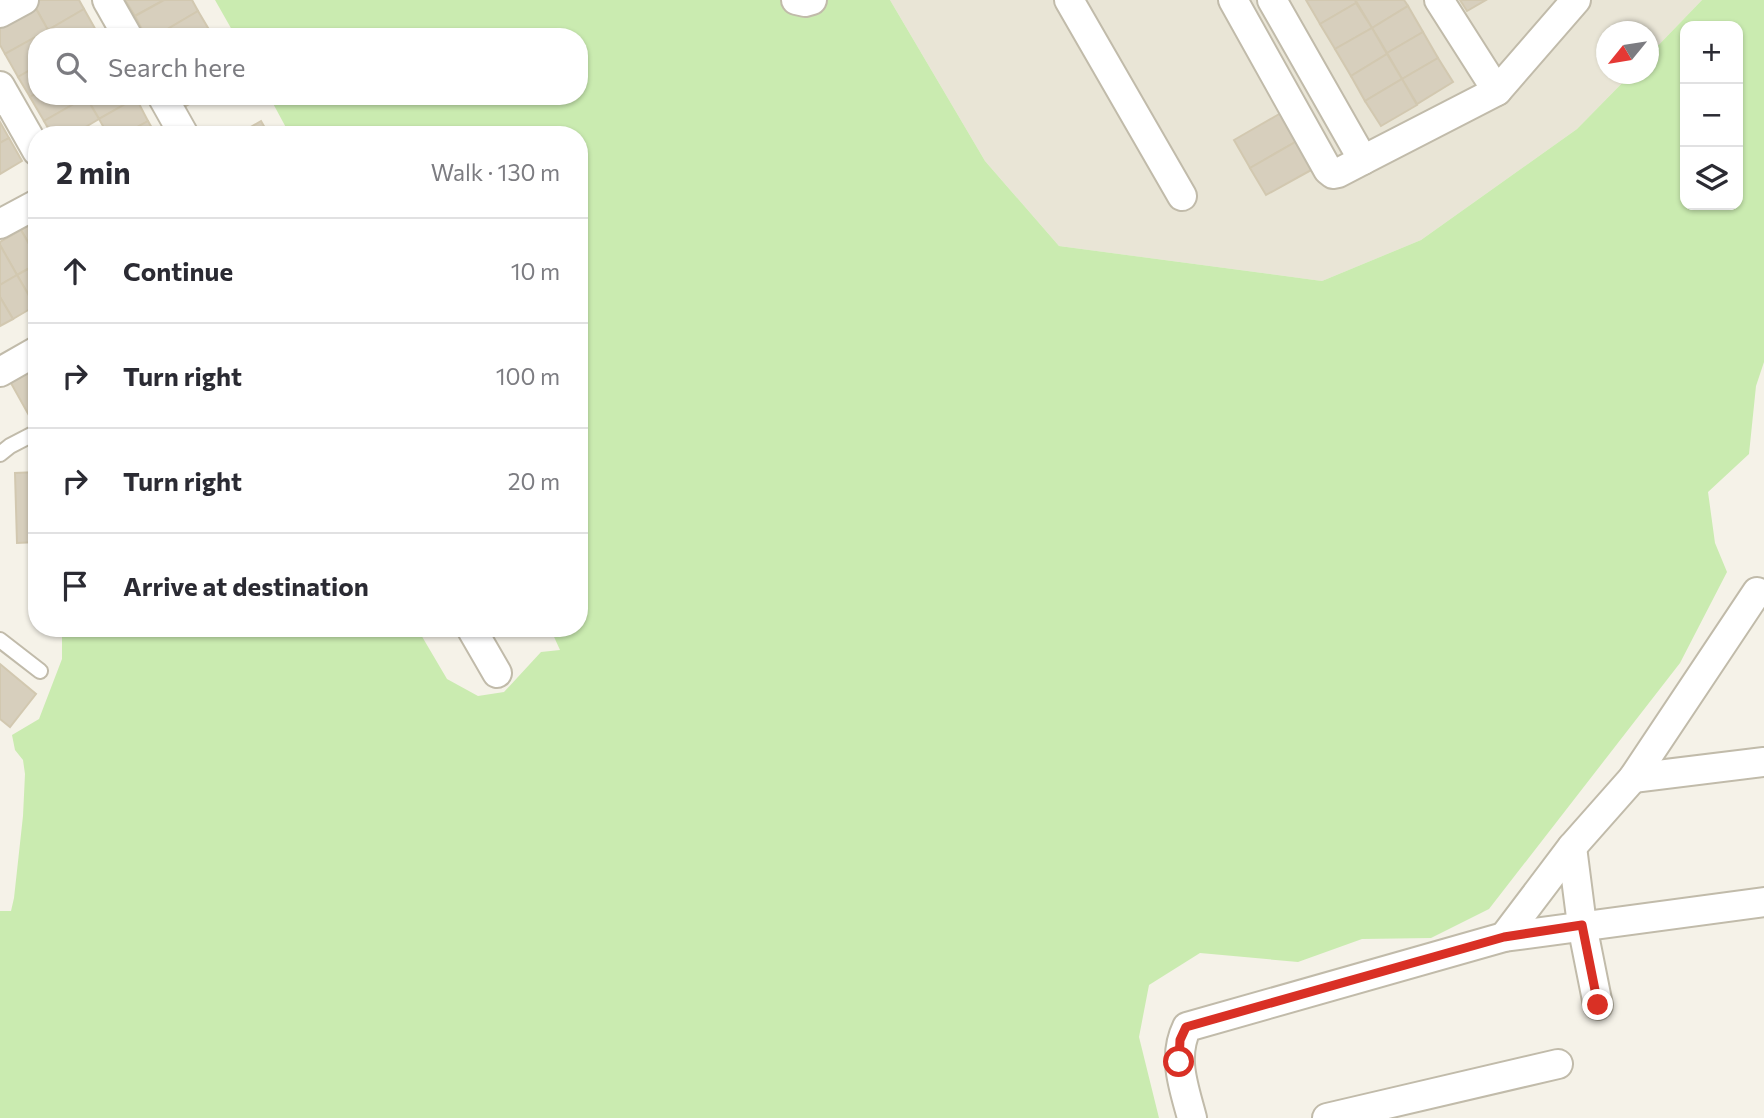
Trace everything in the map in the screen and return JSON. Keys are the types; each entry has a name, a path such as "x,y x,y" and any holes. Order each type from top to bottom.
{"street":[{"path":"0,13 24,0"},
{"path":"107,0 123,28"},
{"path":"796,0 812,0"},
{"path":"1069,0 1182,196"},
{"path":"1233,0 1328,170 1336,174 1497,91 1576,0"},
{"path":"1272,0 1363,160"},
{"path":"1440,0 1497,91"},
{"path":"0,86 28,135"},
{"path":"167,105 179,126"},
{"path":"0,224 28,209"},
{"path":"0,372 28,356"},
{"path":"1504,937 1572,847 1633,778 1758,592"},
{"path":"476,637 497,673"},
{"path":"1633,778 1764,762"},
{"path":"1572,847 1582,925 1598,1005"},
{"path":"1192,1118 1179,1062 1180,1040 1186,1027 1504,937 1764,902"},
{"path":"1327,1118 1558,1064"}],"lane":[{"path":"0,454 28,437"},
{"path":"0,640 40,671"}],"shaded area":[{"path":"890,0 1702,0 1659,45 1659,21 1596,21 1596,84 1621,84 1577,129 1421,240 1322,281 1059,246 985,161"}],"green space":[{"path":"215,0 890,0 985,161 1059,246 1322,281 1421,240 1577,129 1621,84 1659,84 1659,45 1680,23 1680,210 1743,210 1743,21 1682,21 1702,0 1764,0 1764,362 1756,386 1749,454 1708,492 1715,543 1727,572 1680,663 1489,909 1431,938 1362,939 1298,962 1200,953 1149,985 1139,1037 1159,1118 0,1118 0,911 11,911 14,898 25,774 23,760 15,750 12,735 39,719 62,659 62,637 422,637 447,679 478,696 504,692 541,652 560,650 554,637 588,637 588,126 285,126 274,105 588,105 588,28 231,28"}],"building":[{"path":"38,0 79,0 84,9 47,28 33,3"},
{"path":"125,0 164,0 135,16"},
{"path":"164,0 192,0 198,11 169,28 141,28 135,16"},
{"path":"1306,0 1355,0 1356,3 1320,24"},
{"path":"1357,0 1404,0 1408,6 1372,28"},
{"path":"1460,0 1486,0 1467,11"},
{"path":"1356,3 1372,28 1335,49 1320,24"},
{"path":"1408,6 1423,32 1387,53 1372,28"},
{"path":"35,7 47,28 28,28 28,41 5,54 0,45 0,27"},
{"path":"84,9 95,28 51,28"},
{"path":"198,11 208,28 169,28"},
{"path":"1372,28 1387,54 1351,76 1335,49"},
{"path":"1423,32 1438,58 1402,79 1387,53"},
{"path":"28,41 28,71 18,77 5,54"},
{"path":"1387,54 1402,79 1365,101 1351,76"},
{"path":"1438,58 1453,82 1417,104 1402,79"},
{"path":"28,71 28,94 18,77"},
{"path":"1402,79 1417,105 1381,126 1365,101"},
{"path":"35,105 72,105 44,121"},
{"path":"72,105 91,105 99,119 87,126 47,126 44,121"},
{"path":"91,105 124,105 99,119"},
{"path":"124,105 140,105 148,121 139,126 103,126 99,119"},
{"path":"1281,113 1297,141 1250,168 1234,140"},
{"path":"0,122 9,138 0,143"},
{"path":"9,138 22,161 0,174 0,143"},
{"path":"1297,141 1313,169 1266,195 1250,168"},
{"path":"28,226 28,242 21,230"},
{"path":"21,230 28,242 28,269 17,275 0,242"},
{"path":"0,245 17,275 0,285"},
{"path":"28,269 28,294 17,275"},
{"path":"17,275 28,294 28,310 13,319 0,297 0,285"},
{"path":"0,297 13,319 0,326"},
{"path":"28,365 28,414 7,376"},
{"path":"28,472 28,542 17,543 15,473"},
{"path":"0,664 36,694 10,727 0,719"}],"route":[{"path":"1179,1062 1180,1040 1186,1027 1504,937 1582,925 1598,1005"}]}
